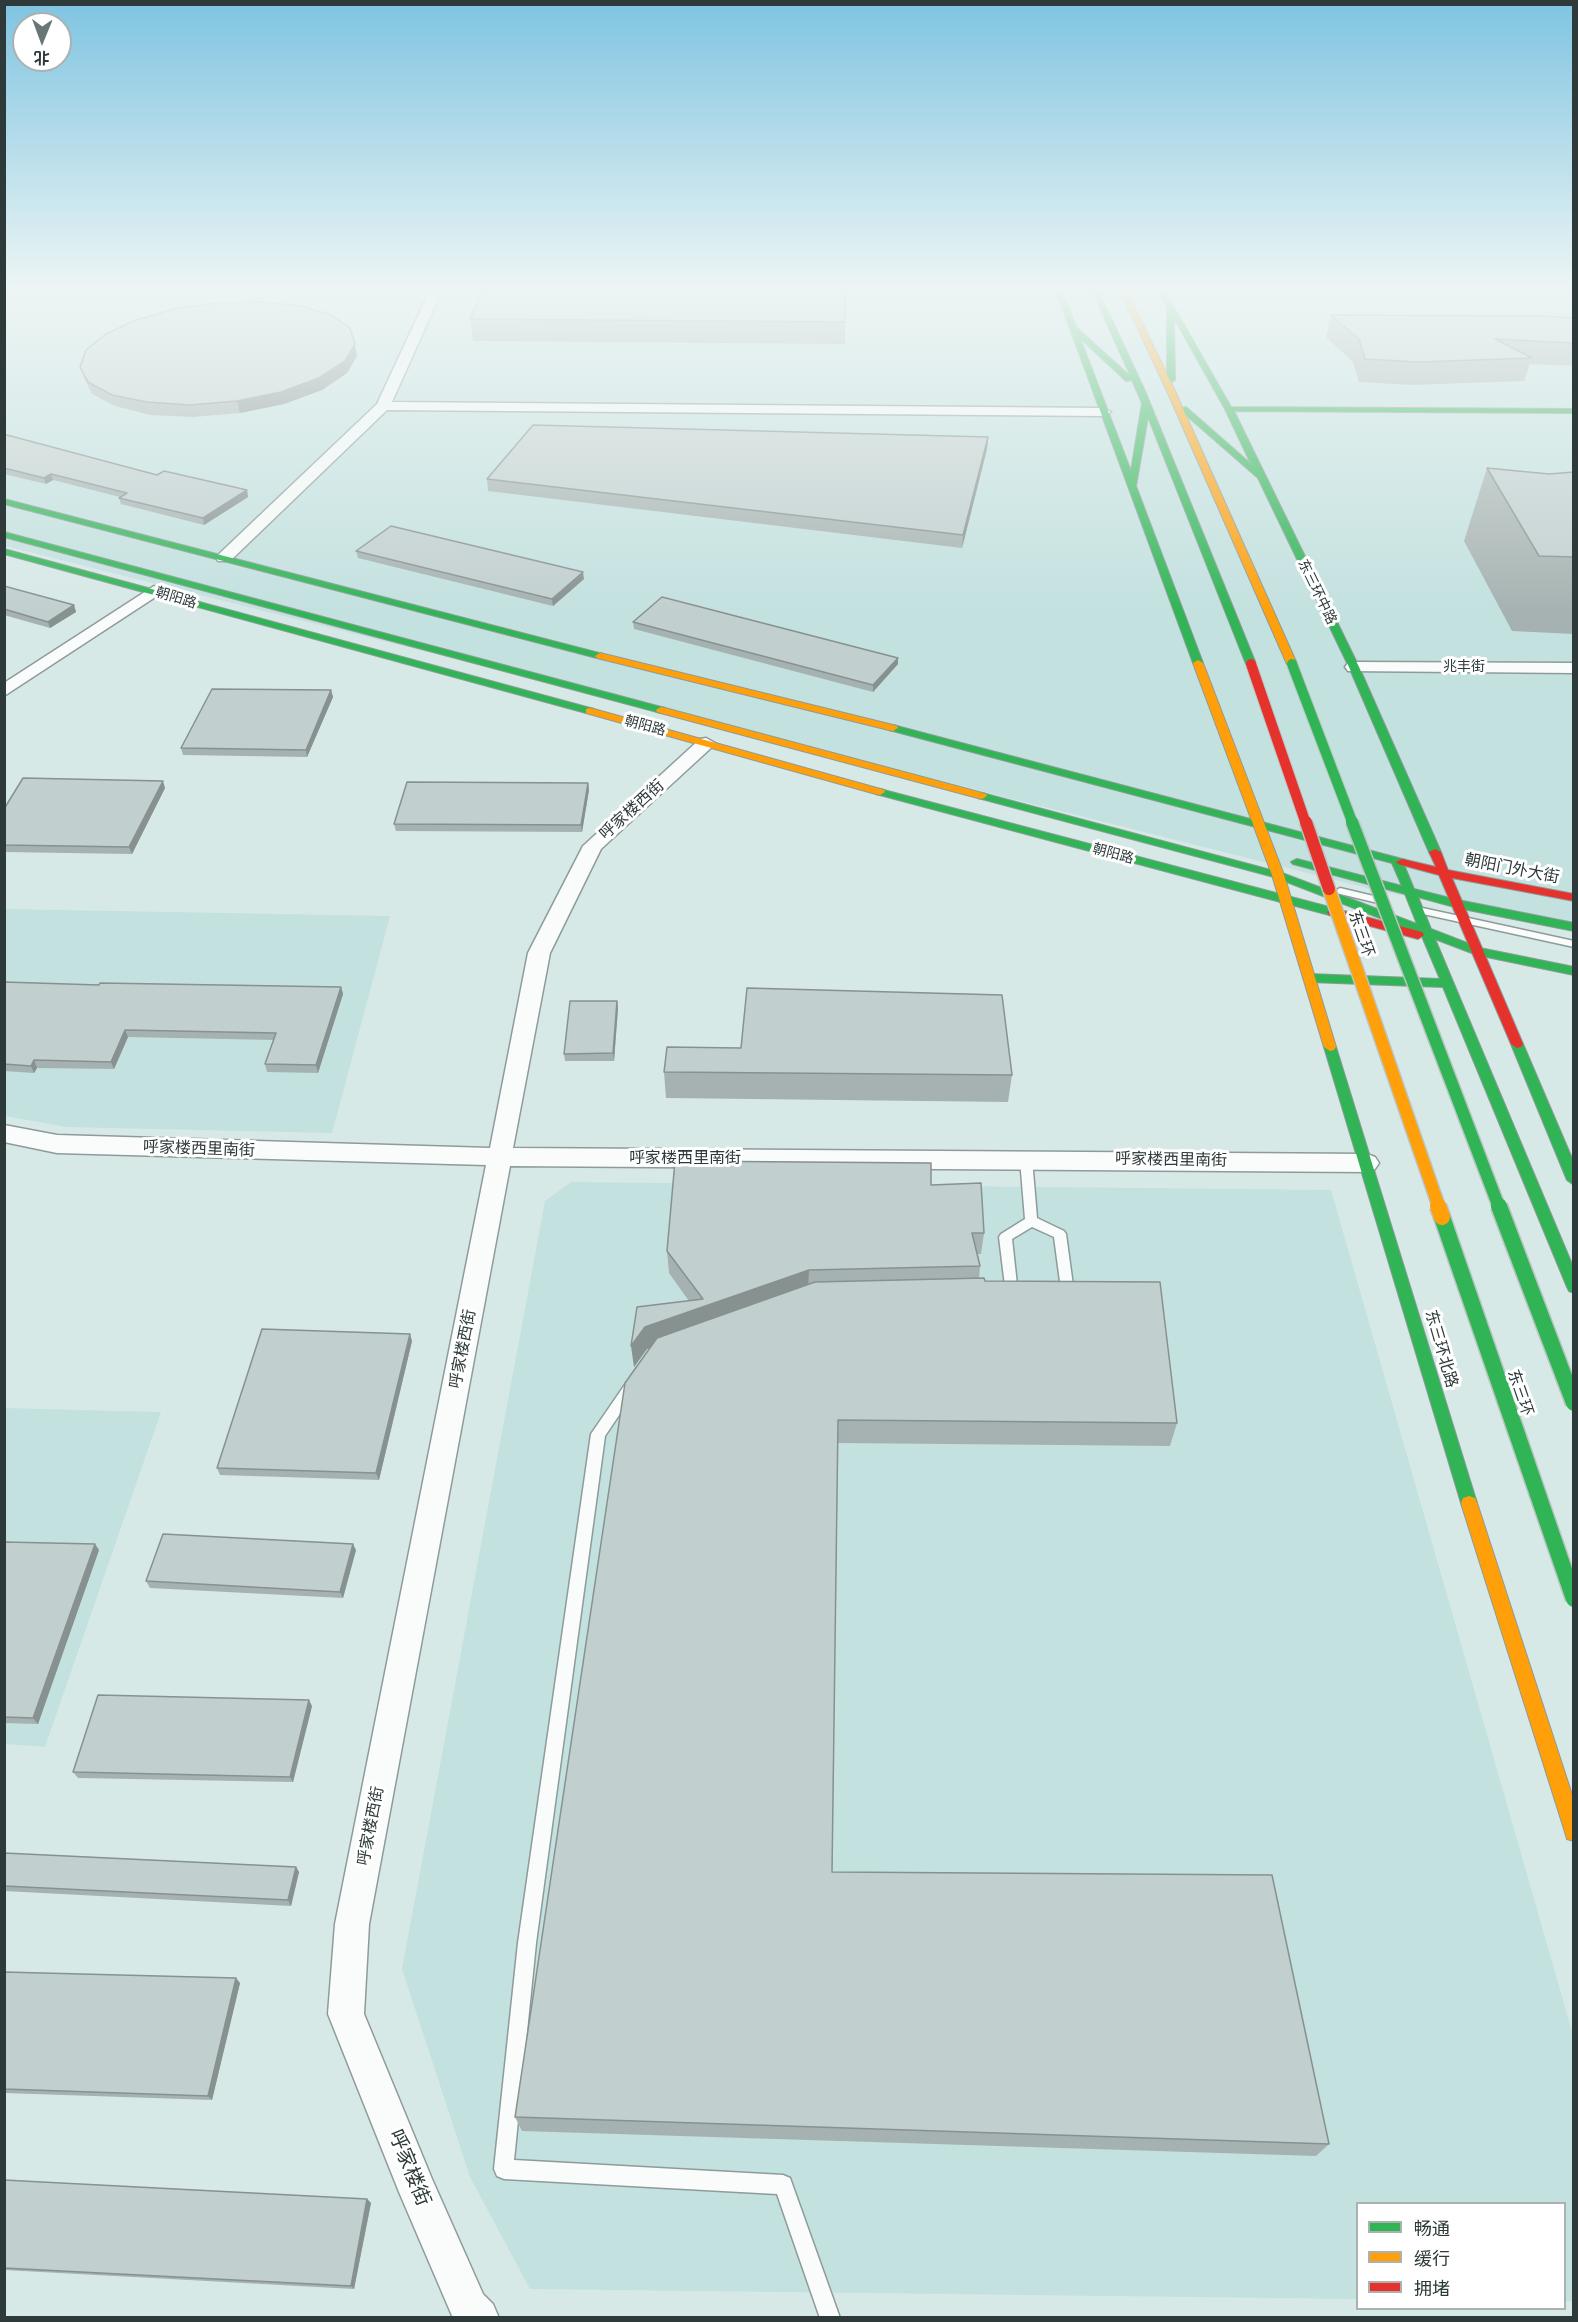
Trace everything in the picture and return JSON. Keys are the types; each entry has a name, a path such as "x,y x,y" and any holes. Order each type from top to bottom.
{"main road":[{"path":"1098,396 1259,826"},
{"name":"东三环中路","path":"1221,396 1354,667 1477,951"},
{"path":"1132,487 1143,397"},
{"name":"东三环","path":"1143,397 1251,664 1574,1599"},
{"path":"1174,397 1261,476"},
{"name":"东三环","path":"1174,397 1292,664 1574,1403"},
{"path":"1231,413 1574,411"},
{"path":"1231,413 1574,418"},
{"path":"4,501 553,644 808,706 1259,826"},
{"name":"朝阳路","path":"4,521 385,621"},
{"name":"朝阳路","path":"4,534 1278,875 1428,935"},
{"name":"朝阳路","path":"4,551 706,743 810,774 1428,935"},
{"name":"东三环北路","path":"1259,826 1278,875 1449,1439 1574,1832"},
{"name":"朝阳门外大街","path":"1259,826 1444,873 1574,898"},
{"path":"1248,849 1458,904 1574,927"},
{"path":"1397,861 1410,892 1407,908 1428,935 1453,983 1574,1287"},
{"path":"1428,935 1477,951 1574,971"},
{"path":"1477,951 1486,984 1574,1180"},
{"path":"1310,978 1453,983"}],"street":[{"path":"224,558 383,406 387,396"},
{"path":"383,406 1104,412"},
{"path":"4,691 154,591"},
{"name":"兆丰街","path":"1354,667 1574,668"},
{"name":"呼家楼西街","path":"346,2014 352,1924 539,953 593,846 706,743"},
{"name":"呼家楼西里南街","path":"4,1133 57,1144 500,1157 1367,1163"},
{"name":"呼家楼街","path":"346,2014 423,2203 469,2308 479,2318"}],"lane":[{"path":"1278,875 1465,922 1574,944"},
{"path":"1026,1159 1031,1221"},
{"path":"1031,1221 1060,1234 1068,1293 1056,1293"},
{"path":"1010,1294 1005,1237 1031,1221"},
{"path":"639,1375 598,1434 527,1943 504,2169 783,2185 830,2318"}],"shaded area":[{"path":"4,396 1573,396 1573,928 1379,891 5,546"},
{"path":"5,909 390,916 332,1133 67,1127 5,1116"},
{"path":"571,1182 1331,1190 1573,2035 1573,2301 1566,2301 1566,2202 1356,2202 1356,2299 530,2289 470,2177 402,1969 545,1201"},
{"path":"4,1408 161,1412 45,1747 5,1744"}],"building":[{"path":"119,396 260,396 237,401 190,405 147,402"},
{"path":"533,425 988,437 963,535 487,479"},
{"path":"4,436 157,475 164,471 247,490 203,518 119,498 127,493 51,474 44,478 4,468"},
{"path":"1487,468 1549,474 1574,472 1574,557 1539,556"},
{"path":"391,526 583,572 552,599 356,551"},
{"path":"4,586 74,605 48,622 4,609"},
{"path":"662,597 898,658 873,685 633,622"},
{"path":"212,689 331,690 306,750 181,748"},
{"path":"23,778 163,781 129,847 4,845 4,809"},
{"path":"407,782 588,783 581,825 394,824"},
{"path":"4,982 341,987 316,1065 265,1064 276,1033 125,1030 111,1062 34,1060 31,1066 4,1064"},
{"path":"747,988 1002,995 1012,1075 664,1072 667,1047 741,1048"},
{"path":"570,1001 617,1001 613,1053 564,1054"},
{"path":"675,1161 931,1163 931,1185 981,1183 984,1233 972,1233 980,1266 809,1270 645,1327 631,1346 637,1307 703,1299 667,1251"},
{"path":"984,1278 985,1281 1160,1282 1177,1423 838,1420 832,1872 1272,1875 1329,2144 515,2117 625,1383 657,1338 815,1282"},
{"path":"262,1329 410,1334 376,1473 217,1468"},
{"path":"163,1534 353,1544 340,1592 146,1581"},
{"path":"4,1542 95,1544 33,1718 4,1717"},
{"path":"98,1695 309,1700 290,1777 73,1772"},
{"path":"4,1853 296,1867 288,1900 4,1886"},
{"path":"4,1972 236,1978 208,2096 4,2089"},
{"path":"4,2180 367,2199 351,2286 4,2268"}],"traffic: fast":[{"path":"1098,396 1198,663"},
{"path":"1143,396 1251,664"},
{"path":"1222,396 1354,667 1435,852"},
{"path":"1132,487 1146,403"},
{"path":"1183,409 1261,476"},
{"path":"1229,409 1574,411"},
{"path":"4,501 600,656"},
{"path":"4,534 661,710"},
{"path":"4,551 590,711"},
{"path":"1292,664 1574,1403"},
{"path":"893,728 1402,862"},
{"path":"880,792 1333,912"},
{"path":"982,796 1278,875 1477,951 1574,971"},
{"path":"1397,861 1574,1287"},
{"path":"1297,862 1458,904 1574,927"},
{"path":"1309,978 1442,983"},
{"path":"1517,1044 1574,1180"},
{"path":"1330,1047 1469,1503"},
{"path":"1442,1217 1574,1599"}],"traffic: slow":[{"path":"1173,396 1292,664"},
{"path":"600,656 893,728"},
{"path":"1198,663 1278,875 1330,1047"},
{"path":"661,710 982,796"},
{"path":"590,711 880,792"},
{"path":"1329,889 1442,1217"},
{"path":"1469,1503 1574,1832"}],"traffic: jam":[{"path":"1251,664 1329,889"},
{"path":"1435,852 1517,1044"},
{"path":"1402,862 1444,873 1574,898"},
{"path":"1333,912 1418,935"}]}
